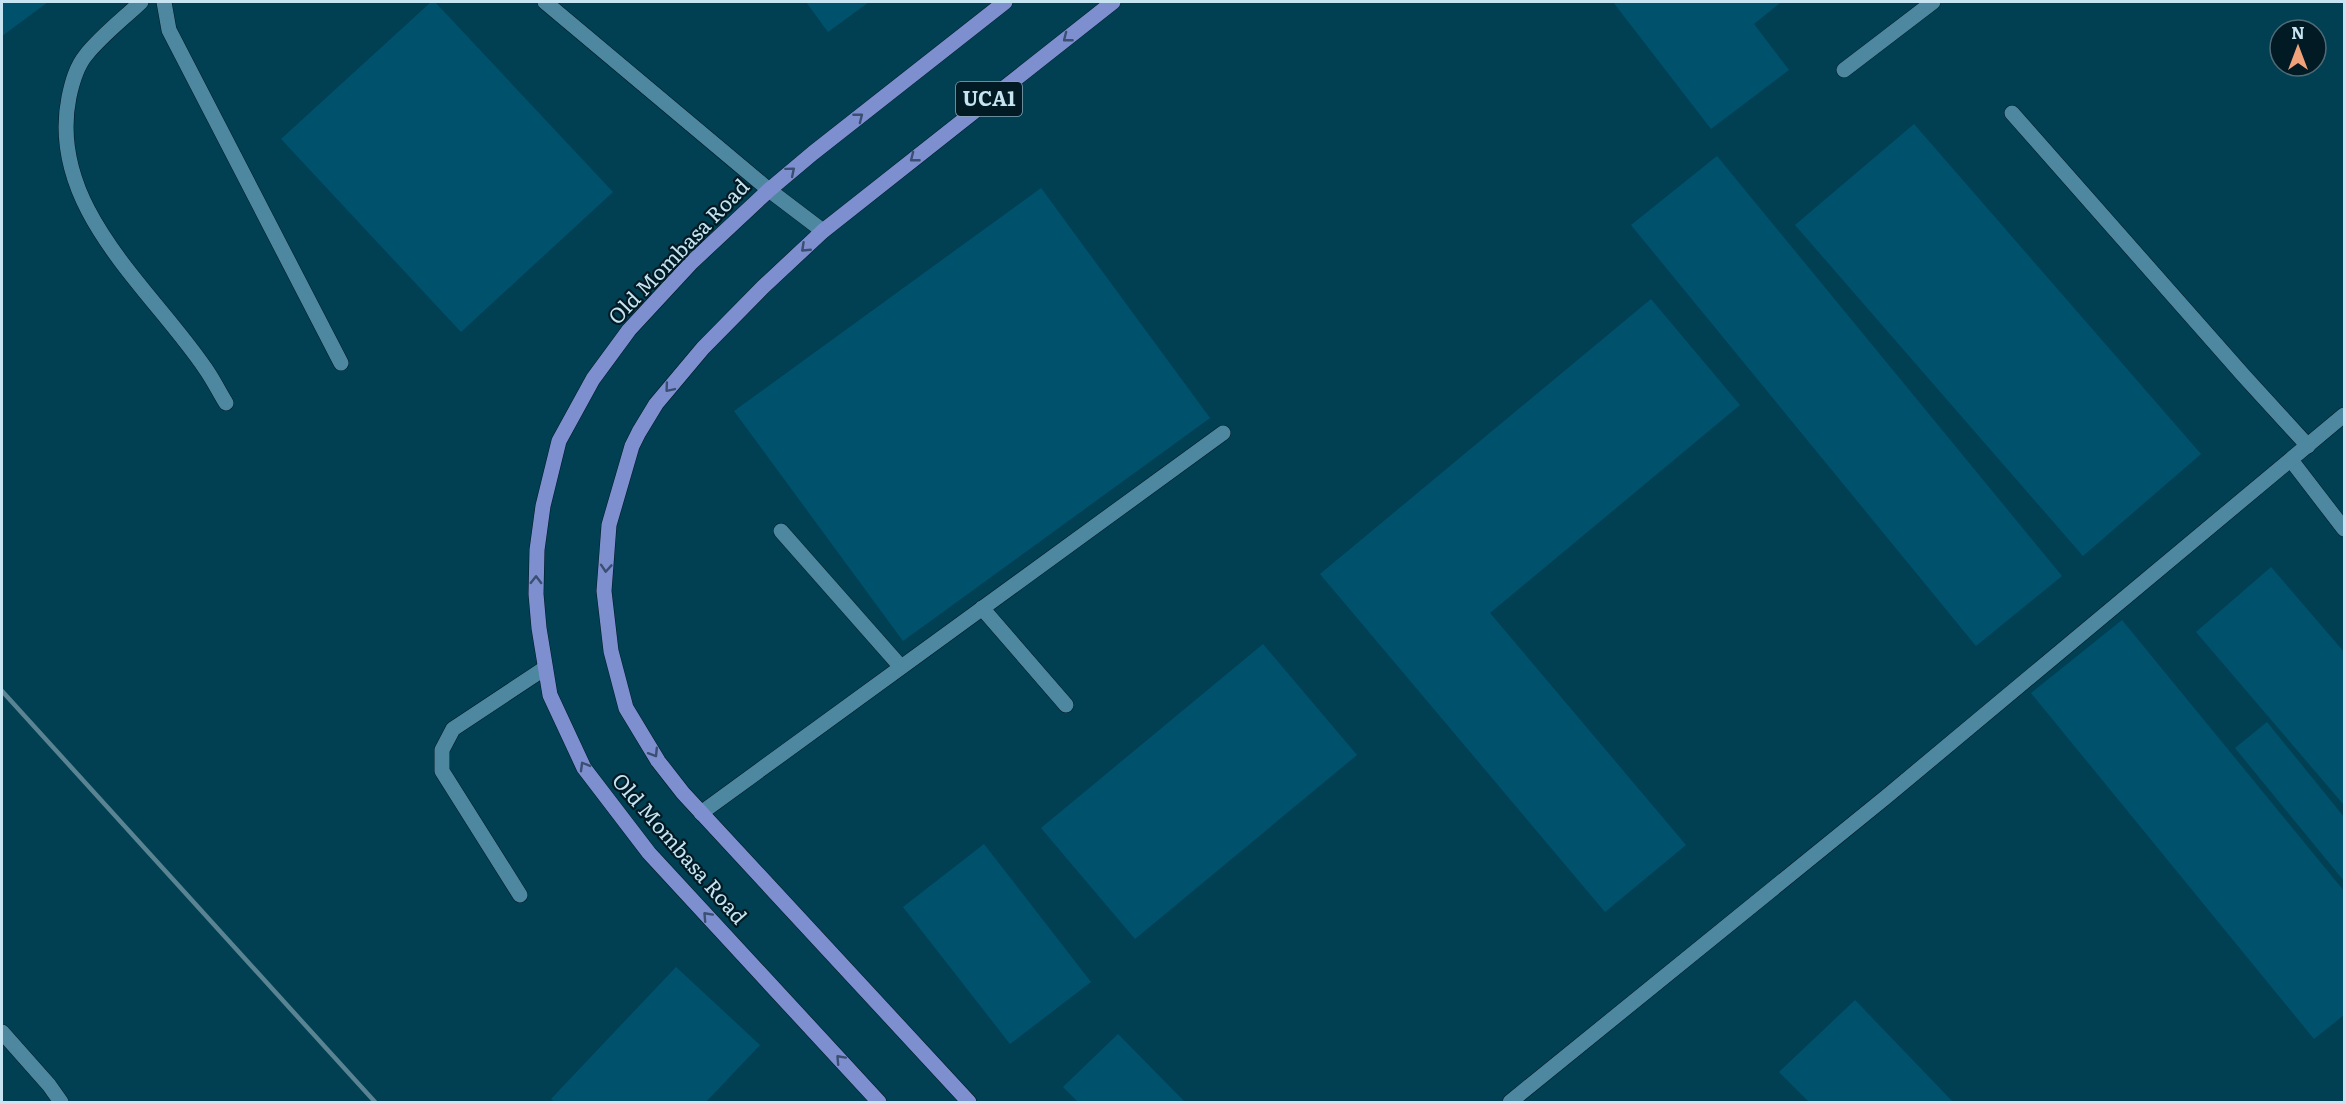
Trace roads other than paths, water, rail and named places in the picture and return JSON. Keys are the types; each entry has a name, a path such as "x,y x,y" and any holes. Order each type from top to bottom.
{"main road":[{"name":"Old Mombasa Road","path":"879,1102 657,862 584,768 550,695 536,594 537,550 543,506 559,441 584,394 629,330 692,262 770,190 813,153 1005,2"},
{"name":"Old Mombasa Road","path":"969,1102 701,813 658,760 626,708 611,651 604,591 609,525 632,446 656,404 710,340 823,231 1113,2"}],"lane":[{"path":"141,2 85,56 73,79 65,131 67,157 90,214 115,254 206,368 226,403"},
{"path":"164,2 169,30 341,363"},
{"name":"Old Mombasa Road","path":"545,2 770,190 823,231"},
{"path":"1844,70 1933,2"},
{"path":"2012,113 2308,446"},
{"path":"1510,1102 1886,797 2344,415"},
{"path":"701,813 1223,433"},
{"path":"2291,460 2344,529"},
{"path":"781,531 901,667"},
{"path":"982,608 1066,705"},
{"path":"520,895 442,771 442,750 453,729 545,668"},
{"path":"2,1032 61,1102"}],"railway":[{"path":"2,691 375,1102"}]}
